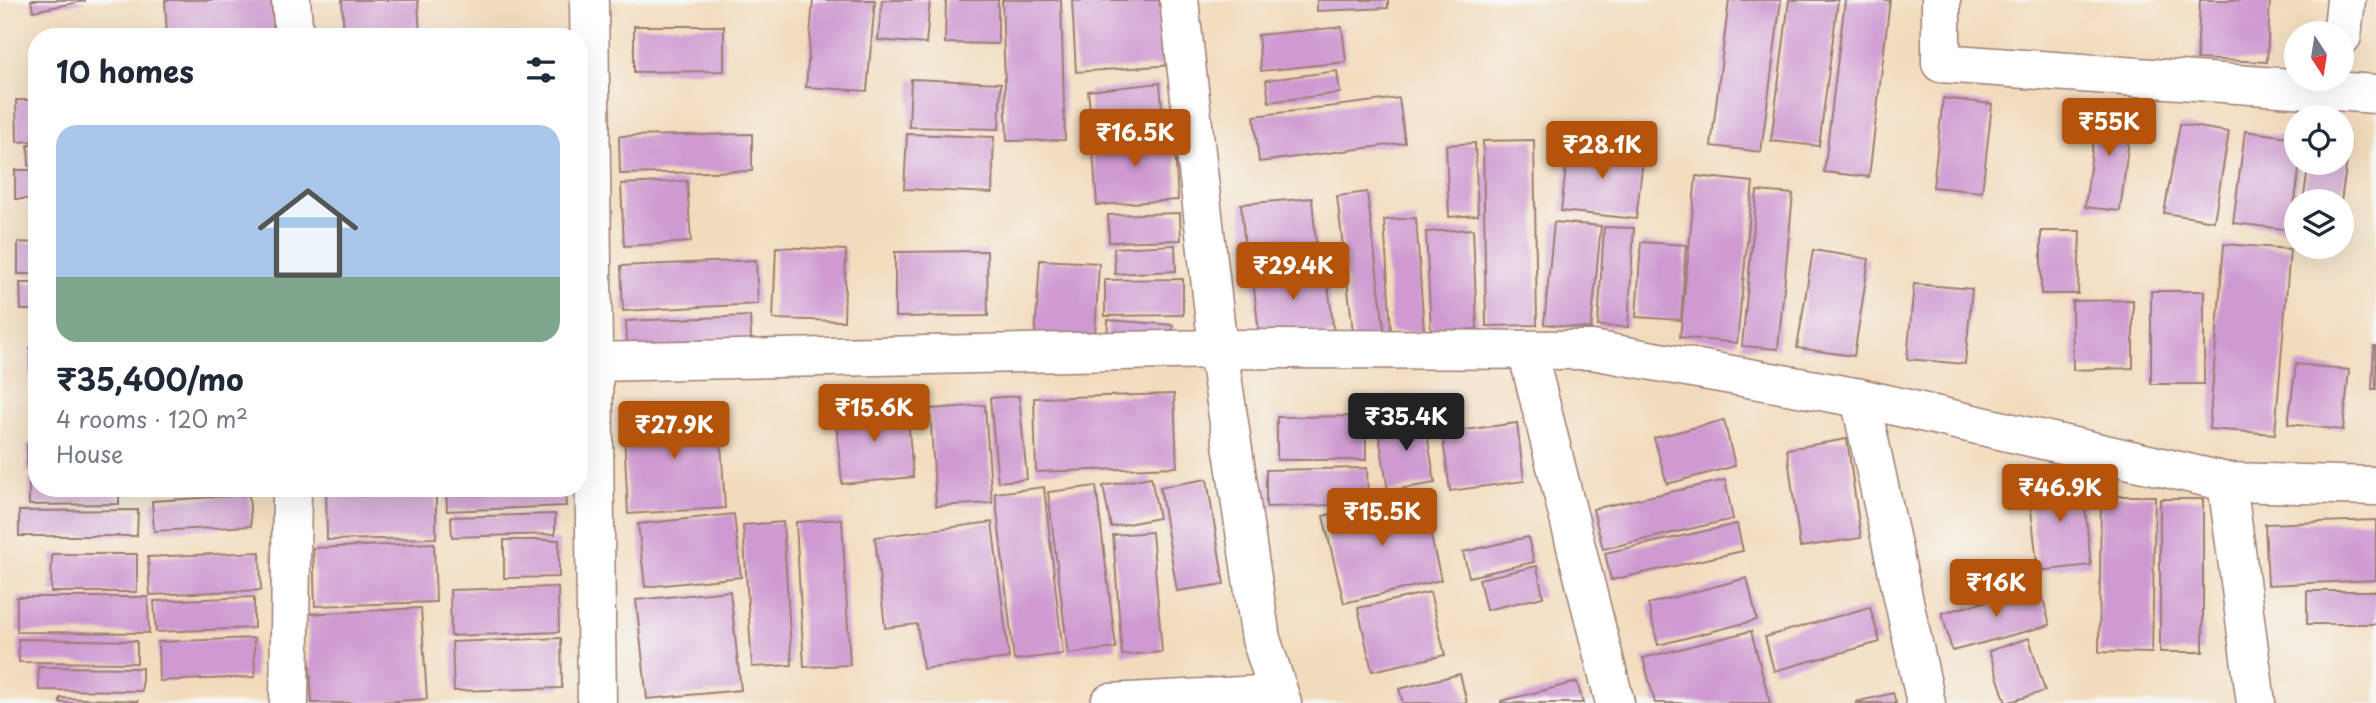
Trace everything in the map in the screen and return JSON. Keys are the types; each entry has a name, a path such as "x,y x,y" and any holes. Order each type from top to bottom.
{"street":[{"path":"291,0 293,28"},
{"path":"589,0 597,703"},
{"path":"1110,703 1281,698 1261,639 1218,349 1179,0"},
{"path":"1941,0 1941,63 2284,82"},
{"path":"2344,21 2346,0"},
{"path":"2354,89 2376,94"},
{"path":"592,362 1218,349 1592,350 1860,398 2227,482 2376,486"},
{"path":"1527,350 1615,703"},
{"path":"1860,398 1926,703"},
{"path":"2227,482 2256,703"},
{"path":"289,703 292,497"}],"building":[{"path":"31,0 85,0 85,1 33,11"},
{"path":"165,0 271,0 273,28 167,28"},
{"path":"342,0 418,0 420,28 344,28"},
{"path":"813,0 875,0 867,91 806,87"},
{"path":"882,0 930,0 926,44 878,40"},
{"path":"946,0 998,0 998,44 945,43"},
{"path":"1002,0 1061,0 1065,140 1007,141"},
{"path":"1168,0 1173,65 1076,72 1072,1"},
{"path":"1317,0 1388,0 1388,8 1317,11"},
{"path":"1729,0 1781,0 1761,152 1711,146"},
{"path":"1789,0 1838,0 1819,146 1771,141"},
{"path":"1845,0 1890,0 1869,177 1824,172"},
{"path":"2200,0 2270,0 2267,62 2197,59"},
{"path":"634,26 724,26 724,71 634,72"},
{"path":"1342,27 1346,62 1261,71 1258,35"},
{"path":"1337,71 1340,93 1269,102 1266,80"},
{"path":"911,79 1001,83 999,129 909,127"},
{"path":"1160,83 1163,121 1092,128 1088,91"},
{"path":"1399,98 1405,143 1259,162 1254,116"},
{"path":"1943,98 1992,104 1982,192 1933,187"},
{"path":"16,100 28,100 28,141 17,142"},
{"path":"2098,104 2133,108 2120,211 2085,207"},
{"path":"2180,124 2229,132 2214,221 2164,213"},
{"path":"2245,131 2284,136 2284,175 2298,175 2297,189 2284,189 2284,229 2233,223"},
{"path":"1174,132 1178,200 1097,205 1092,138"},
{"path":"752,134 752,171 620,174 619,136"},
{"path":"907,134 994,137 992,193 904,189"},
{"path":"1534,140 1537,325 1486,326 1483,141"},
{"path":"1569,142 1644,151 1636,219 1561,211"},
{"path":"1475,143 1478,215 1449,217 1446,145"},
{"path":"15,170 28,170 28,199 15,199"},
{"path":"2307,175 2345,175 2343,189 2305,189"},
{"path":"1696,176 1753,182 1737,343 1680,337"},
{"path":"687,181 691,242 624,246 621,184"},
{"path":"1757,191 1793,194 1778,349 1742,346"},
{"path":"1367,192 1385,336 1354,340 1337,196"},
{"path":"1312,198 1317,254 1246,260 1241,204"},
{"path":"1180,213 1181,240 1109,242 1108,215"},
{"path":"1416,218 1424,331 1391,332 1384,220"},
{"path":"1554,222 1601,226 1591,329 1544,324"},
{"path":"1604,227 1634,228 1628,327 1598,326"},
{"path":"1473,229 1477,329 1431,332 1426,232"},
{"path":"2041,231 2080,231 2078,294 2041,294"},
{"path":"18,242 28,243 28,274 18,274"},
{"path":"1641,242 1686,245 1681,320 1636,317"},
{"path":"2224,244 2284,249 2284,259 2289,259 2275,434 2209,429"},
{"path":"1175,245 1176,271 1115,274 1114,248"},
{"path":"776,247 846,250 844,321 773,319"},
{"path":"1813,250 1869,259 1854,356 1797,348"},
{"path":"987,251 988,316 895,317 895,252"},
{"path":"756,260 758,304 623,311 621,266"},
{"path":"1040,260 1099,263 1095,338 1035,335"},
{"path":"1325,261 1334,333 1260,343 1252,270"},
{"path":"1183,279 1183,315 1105,316 1105,280"},
{"path":"20,283 28,283 28,310 21,310"},
{"path":"1914,284 1972,289 1965,364 1907,359"},
{"path":"2151,291 2204,291 2204,384 2151,384"},
{"path":"2133,300 2133,368 2073,370 2072,301"},
{"path":"750,316 752,360 628,364 626,321"},
{"path":"1108,320 1173,325 1171,347 1107,343"},
{"path":"2374,346 2376,389 2372,389"},
{"path":"2296,364 2349,370 2343,430 2288,424"},
{"path":"1174,394 1177,467 1036,472 1034,398"},
{"path":"1019,396 1027,479 998,482 990,398"},
{"path":"907,405 913,477 842,484 835,412"},
{"path":"985,405 992,503 936,506 930,409"},
{"path":"719,409 725,508 628,514 623,414"},
{"path":"1424,415 1435,483 1388,491 1377,423"},
{"path":"1366,416 1366,460 1277,460 1277,417"},
{"path":"1724,420 1735,466 1667,484 1654,438"},
{"path":"1517,423 1524,481 1450,491 1442,433"},
{"path":"1847,439 1861,538 1800,547 1787,449"},
{"path":"1367,468 1368,504 1266,507 1266,470"},
{"path":"1151,477 1159,518 1111,527 1103,486"},
{"path":"2082,478 2091,565 2038,571 2028,484"},
{"path":"1207,479 1224,584 1177,591 1160,487"},
{"path":"1725,480 1733,519 1603,549 1593,509"},
{"path":"1096,486 1116,648 1068,654 1048,492"},
{"path":"1044,487 1063,654 1014,660 995,493"},
{"path":"1421,493 1441,580 1344,603 1323,516"},
{"path":"2101,496 2155,496 2152,653 2099,652"},
{"path":"29,497 119,497 119,504 29,505"},
{"path":"249,497 251,526 154,531 152,501"},
{"path":"326,497 436,497 436,538 327,540"},
{"path":"446,497 566,497 566,506 447,511"},
{"path":"2160,499 2203,499 2203,652 2160,652"},
{"path":"138,510 137,536 19,536 19,511"},
{"path":"555,514 555,534 452,537 451,517"},
{"path":"734,514 741,577 645,587 638,524"},
{"path":"842,519 850,665 804,667 796,522"},
{"path":"2376,520 2376,580 2268,585 2265,524"},
{"path":"783,522 792,665 752,667 743,525"},
{"path":"992,522 1009,658 923,669 917,624 885,628 875,537"},
{"path":"1737,524 1743,551 1611,580 1605,553"},
{"path":"1152,532 1162,652 1122,655 1113,535"},
{"path":"1528,537 1534,562 1469,577 1463,552"},
{"path":"504,540 559,540 559,577 504,578"},
{"path":"434,543 436,602 315,606 313,548"},
{"path":"260,552 261,590 150,595 148,557"},
{"path":"52,554 137,554 137,592 51,592"},
{"path":"1537,566 1543,597 1486,610 1479,579"},
{"path":"1747,578 1757,620 1658,645 1648,604"},
{"path":"558,587 559,632 451,636 450,590"},
{"path":"2040,587 2050,625 1952,651 1942,613"},
{"path":"730,591 741,690 647,699 636,600"},
{"path":"2307,591 2376,591 2376,624 2307,624"},
{"path":"1430,592 1445,655 1372,671 1358,608"},
{"path":"17,597 148,597 149,633 17,632"},
{"path":"254,597 254,628 156,632 154,601"},
{"path":"1870,607 1880,642 1774,671 1765,637"},
{"path":"421,608 427,699 312,703 307,614"},
{"path":"1751,631 1770,703 1655,703 1643,658"},
{"path":"254,638 255,677 159,681 158,642"},
{"path":"561,638 562,688 454,691 452,642"},
{"path":"2029,638 2045,691 2006,703 1989,651"},
{"path":"18,639 137,641 137,663 19,662"},
{"path":"38,667 142,668 142,691 39,690"},
{"path":"1460,674 1467,703 1403,703 1399,689"},
{"path":"1577,682 1583,703 1501,703 1501,701"},
{"path":"1893,693 1896,703 1856,703 1856,702"},
{"path":"60,698 138,701 138,703 60,703"}]}
